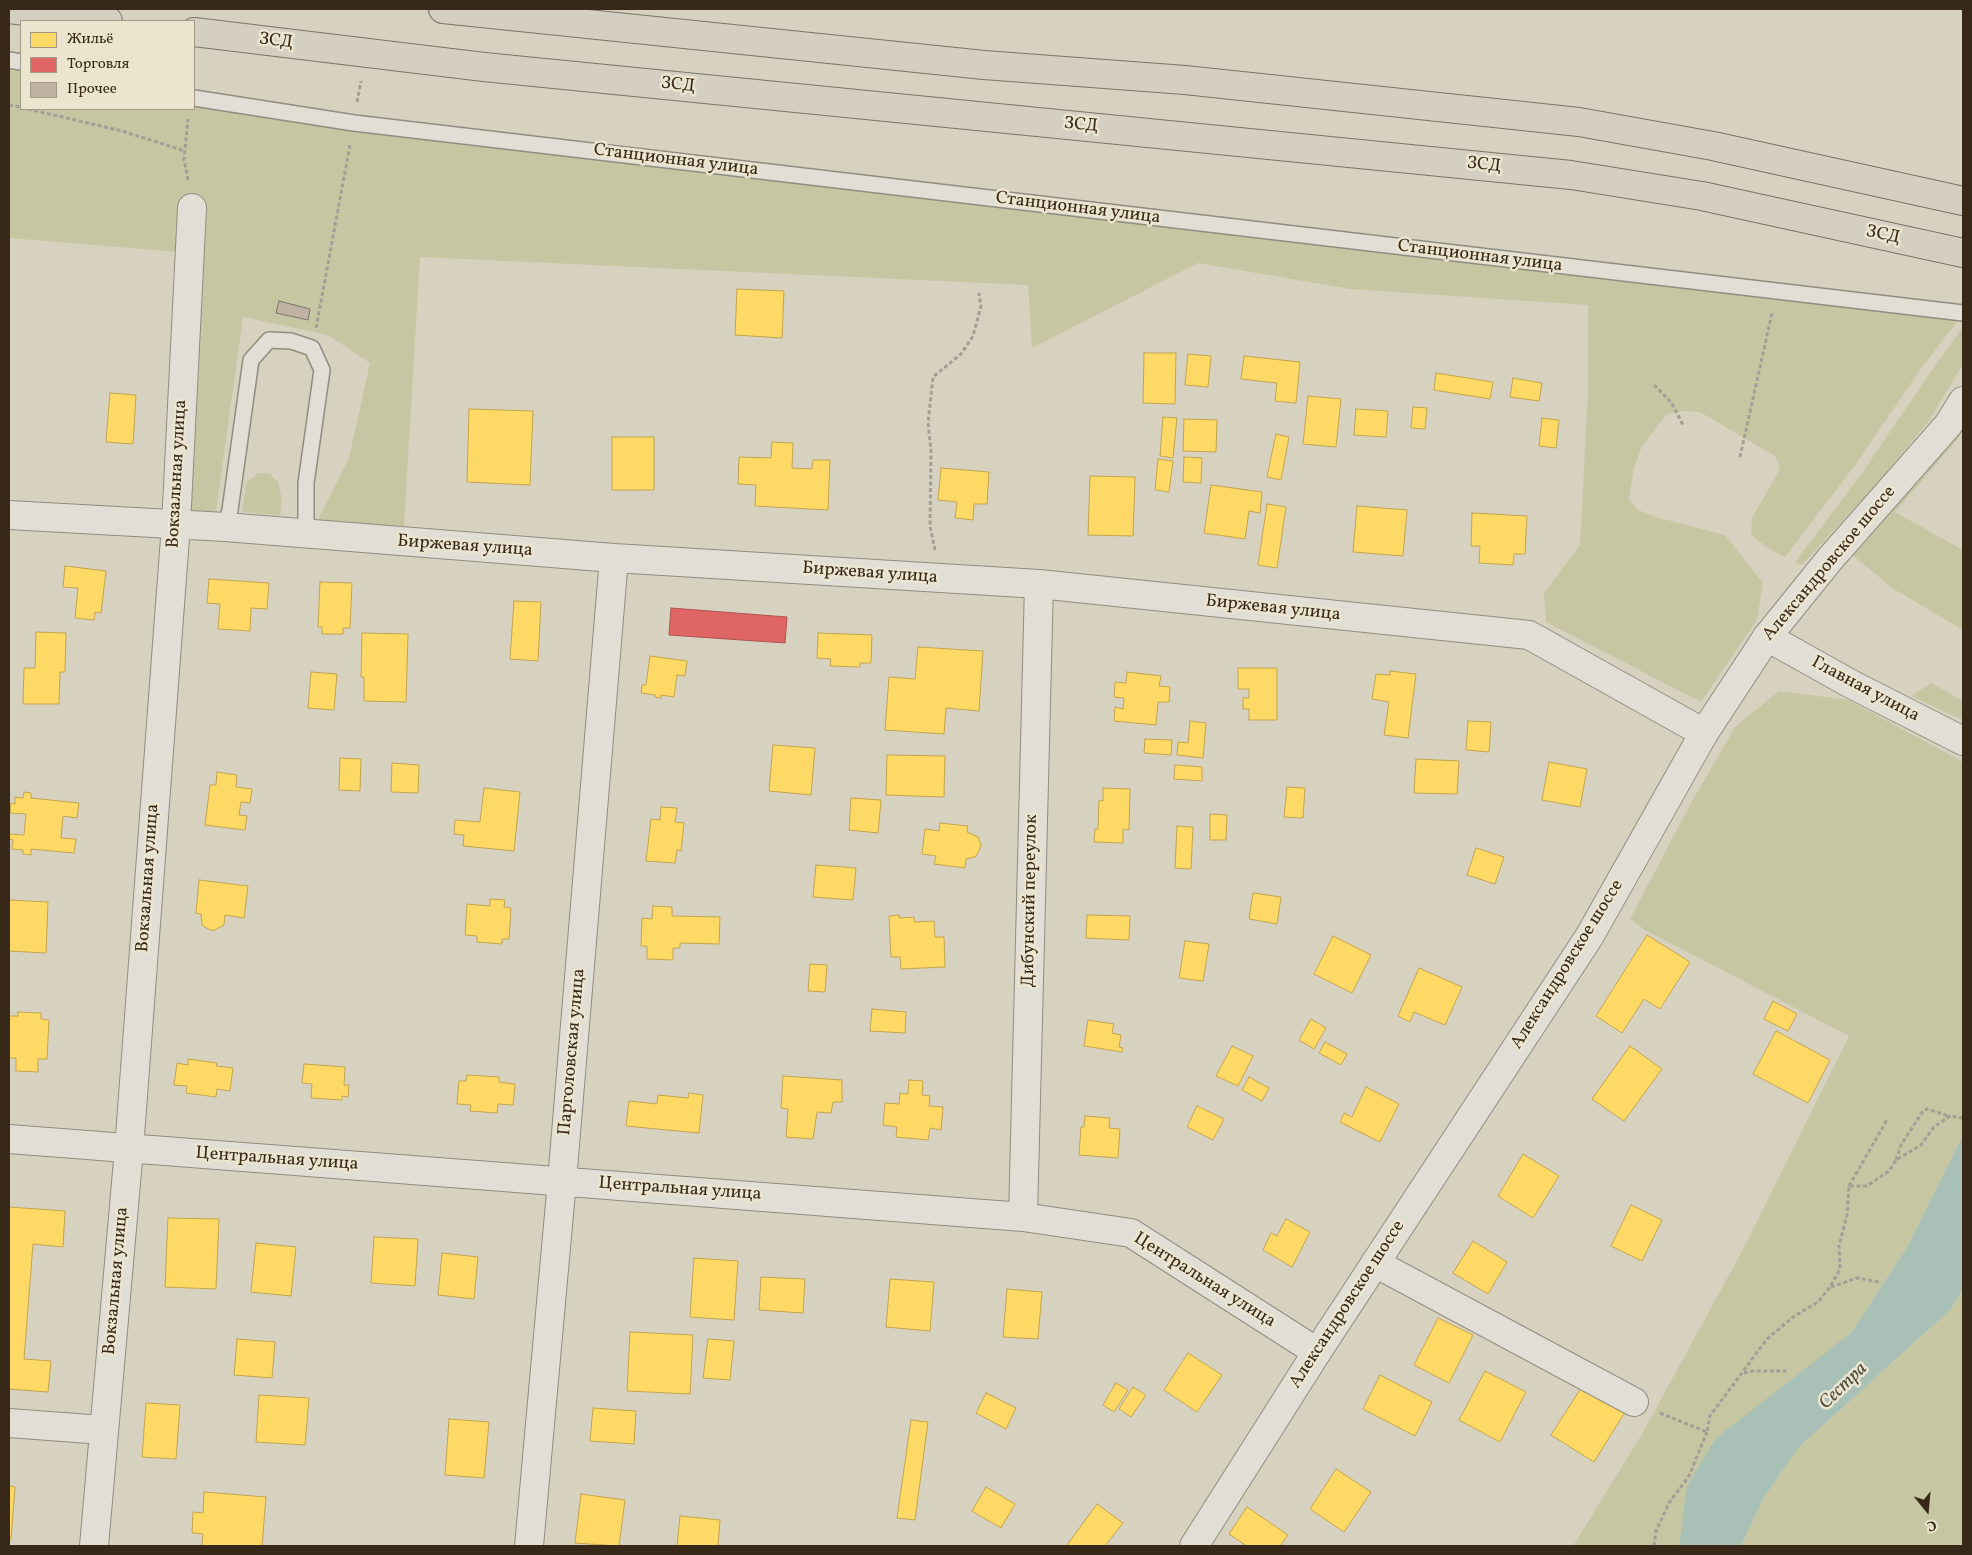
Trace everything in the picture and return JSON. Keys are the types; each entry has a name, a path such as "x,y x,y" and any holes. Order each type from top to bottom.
{"highway":[{"path":"9,9 100,20"},
{"path":"442,9 984,65 1185,80 1579,122 1712,146 1963,201"},
{"name":"ЗСД","path":"195,32 484,67 980,117 1182,134 1571,174 1702,196 1963,253"}],"street":[{"name":"Вокзальная улица","path":"94,1546 129,1149 176,525 192,208"},
{"name":"Александровское шоссе","path":"1194,1546 1317,1352 1589,937 1704,733 1767,637 1830,559 1948,425 1963,400"},
{"name":"Биржевая улица","path":"9,515 225,527 306,535 614,558 1039,584 1528,635 1704,733"},
{"name":"Парголовская улица","path":"529,1546 562,1181 614,558"},
{"name":"Дибунский переулок","path":"1023,1217 1039,584"},
{"name":"Главная улица","path":"1767,637 1851,684 1963,741"},
{"name":"Центральная улица","path":"9,1139 1023,1217 1131,1234 1317,1352"},
{"path":"1375,1263 1634,1402"},
{"path":"9,1423 103,1430"}],"lane":[{"name":"Станционная улица","path":"195,98 354,123 1963,313"},
{"path":"225,527 230,510 251,360 268,340 291,342 312,348 322,370 306,483 306,535"}],"path":[{"path":"312,348 362,75"},
{"path":"32,110 122,131 185,151"},
{"path":"188,117 185,151 192,208"},
{"path":"1740,456 1757,375 1778,292"},
{"path":"936,578 936,559 930,526 929,506 931,451 928,423 933,377 961,354 973,336 982,306 979,293"},
{"path":"1654,385 1671,402 1683,425"},
{"path":"1849,1186 1867,1186 1889,1171 1896,1160 1901,1144 1923,1111 1927,1110 1963,1118"},
{"path":"1896,1160 1921,1145 1934,1127 1950,1116"},
{"path":"1654,1546 1656,1531 1669,1502 1689,1476 1707,1432 1710,1416 1767,1339 1779,1327 1818,1302 1830,1288 1840,1269 1839,1246 1847,1215 1849,1186 1888,1118"},
{"path":"1830,1288 1857,1278 1879,1282"},
{"path":"1743,1373 1752,1371 1788,1371"},
{"path":"1634,1402 1707,1432"}],"green space":[{"path":"9,58 20,61 20,110 195,110 195,98 1959,319 1920,370 1856,464 1785,557 1768,548 1751,535 1752,518 1780,469 1775,456 1700,412 1681,411 1667,414 1642,446 1634,468 1629,499 1638,510 1656,517 1725,535 1763,583 1757,620 1701,702 1546,622 1544,593 1580,545 1588,390 1588,305 1350,289 1198,263 1032,348 1028,285 420,257 403,542 310,535 349,458 370,363 328,335 243,317 216,511 219,527 179,525 190,253 9,238"},
{"path":"1963,327 1963,364 1928,422 1879,481 1802,565 1795,562 1865,469"},
{"path":"1963,401 1963,430 1958,439 1895,512 1963,550 1963,630 1892,588 1842,546"},
{"path":"258,473 270,474 278,482 282,500 280,515 242,512 246,483"},
{"path":"1931,683 1963,701 1963,720 1911,696"},
{"path":"1779,691 1848,700 1963,762 1963,1135 1908,1246 1851,1333 1797,1377 1688,1486 1679,1546 1573,1546 1642,1434 1746,1244 1849,1036 1645,930 1630,919 1692,801 1736,726"},
{"path":"1963,1288 1963,1546 1741,1546 1763,1499 1799,1447 1951,1309"}],"water":[{"name":"Сестра","path":"1963,1135 1963,1288 1951,1309 1799,1447 1763,1499 1741,1546 1679,1546 1687,1486 1715,1439 1851,1333 1908,1246"}],"building: Жильё":[{"path":"737,289 784,291 782,338 735,335"},
{"path":"1144,353 1176,353 1175,404 1143,403"},
{"path":"1188,354 1211,356 1208,387 1185,385"},
{"path":"1244,356 1300,362 1296,403 1275,401 1277,383 1241,379"},
{"path":"1436,373 1493,382 1490,399 1434,390"},
{"path":"1513,378 1542,383 1539,401 1510,397"},
{"path":"110,393 136,395 133,444 106,442"},
{"path":"1308,396 1341,399 1336,447 1303,444"},
{"path":"1413,407 1427,408 1425,429 1411,428"},
{"path":"469,409 533,411 530,485 467,482"},
{"path":"1356,409 1388,411 1386,437 1354,435"},
{"path":"1163,417 1177,418 1173,458 1160,456"},
{"path":"1542,418 1559,420 1556,448 1539,446"},
{"path":"1184,419 1217,420 1216,452 1183,451"},
{"path":"1276,434 1289,437 1281,480 1267,477"},
{"path":"612,437 654,437 654,490 612,490"},
{"path":"772,442 793,443 792,468 812,469 813,460 830,460 828,510 755,506 756,485 738,484 739,457 771,458"},
{"path":"1184,457 1202,458 1201,483 1183,482"},
{"path":"1158,459 1173,461 1169,492 1155,490"},
{"path":"941,468 989,472 987,504 974,504 973,520 955,518 957,502 938,500"},
{"path":"1090,476 1135,477 1133,536 1088,535"},
{"path":"1211,485 1262,492 1260,513 1249,511 1245,539 1204,533"},
{"path":"1267,504 1286,507 1277,568 1258,565"},
{"path":"1357,506 1407,510 1403,556 1353,552"},
{"path":"1472,513 1527,516 1525,554 1514,554 1513,565 1479,563 1480,546 1471,546"},
{"path":"65,566 106,571 101,613 95,612 94,620 75,618 78,588 63,587"},
{"path":"209,579 269,583 267,609 251,608 250,631 218,629 220,604 207,603"},
{"path":"320,582 352,583 350,628 343,628 343,634 322,634 322,627 318,627"},
{"path":"514,601 541,602 538,661 510,659"},
{"path":"36,632 66,633 65,672 60,672 59,704 23,704 24,668 35,668"},
{"path":"362,633 408,634 406,702 364,701 364,677 361,677"},
{"path":"818,633 872,635 871,663 860,663 860,667 830,666 831,659 817,658"},
{"path":"918,647 983,651 979,711 946,708 944,734 885,730 889,677 915,679"},
{"path":"650,656 687,661 685,676 677,675 674,697 661,695 661,698 641,693 642,685 646,685"},
{"path":"1238,668 1277,668 1277,720 1249,720 1249,709 1243,709 1243,698 1249,698 1249,689 1238,689"},
{"path":"1390,671 1416,674 1408,738 1384,735 1389,702 1372,699 1376,674 1390,675"},
{"path":"311,672 337,674 334,710 308,708"},
{"path":"1127,672 1161,676 1159,686 1170,687 1169,702 1158,702 1156,725 1114,721 1115,707 1123,709 1124,698 1114,697 1115,682 1126,683"},
{"path":"1190,721 1206,723 1203,758 1177,755 1178,742 1188,743"},
{"path":"1468,721 1491,722 1489,752 1466,750"},
{"path":"1145,739 1172,740 1171,755 1144,753"},
{"path":"773,745 815,748 811,795 769,791"},
{"path":"887,755 945,756 944,797 886,795"},
{"path":"340,758 361,759 360,791 339,790"},
{"path":"1416,759 1459,761 1457,794 1414,793"},
{"path":"1549,762 1587,769 1580,807 1542,800"},
{"path":"392,763 419,765 418,793 391,792"},
{"path":"1175,765 1202,767 1202,781 1174,779"},
{"path":"217,772 237,775 236,787 252,789 250,803 241,802 239,815 247,816 245,830 205,825 210,785 216,785"},
{"path":"1287,787 1305,788 1303,818 1284,817"},
{"path":"484,788 520,792 514,851 463,846 464,835 454,834 455,820 480,822"},
{"path":"1103,788 1130,789 1129,830 1123,829 1123,843 1094,842 1095,829 1098,829 1099,800 1103,801"},
{"path":"24,792 31,793 31,798 79,803 77,818 63,816 61,838 76,839 74,853 31,849 31,855 23,854 23,850 12,849 13,840 9,839 9,834 24,835 26,814 10,813 11,803 15,804 15,797 23,798"},
{"path":"851,798 881,800 878,833 849,830"},
{"path":"661,807 677,808 675,822 684,823 681,851 677,850 675,863 646,861 651,819 660,820"},
{"path":"1210,814 1227,815 1226,840 1210,840"},
{"path":"940,823 968,826 967,832 978,837 981,845 979,851 975,857 966,859 965,868 934,864 936,856 922,854 925,829 939,831"},
{"path":"1177,826 1193,827 1191,869 1175,868"},
{"path":"1476,848 1504,857 1495,884 1467,875"},
{"path":"816,865 856,868 853,900 813,897"},
{"path":"199,880 248,886 244,918 225,915 224,925 215,930 210,930 202,925 201,914 196,913"},
{"path":"1253,893 1281,897 1277,924 1249,919"},
{"path":"490,899 505,900 504,907 511,908 509,939 502,939 502,944 477,942 477,936 465,935 467,904 490,906"},
{"path":"9,900 48,902 46,953 9,951"},
{"path":"653,906 672,907 672,916 720,917 719,944 680,943 680,948 673,948 673,960 647,959 647,946 641,946 642,918 652,919"},
{"path":"899,915 899,918 914,917 914,922 934,921 935,937 944,937 945,967 901,969 900,957 891,957 889,916"},
{"path":"1087,915 1130,916 1129,940 1086,938"},
{"path":"1647,935 1690,962 1660,1009 1644,999 1622,1033 1596,1016"},
{"path":"1333,936 1371,955 1352,993 1314,974"},
{"path":"1185,941 1209,944 1203,981 1179,978"},
{"path":"810,964 827,965 825,992 808,991"},
{"path":"1419,968 1462,987 1445,1025 1414,1012 1410,1022 1398,1016"},
{"path":"1773,1001 1797,1014 1788,1031 1764,1019"},
{"path":"872,1009 906,1012 905,1033 870,1031"},
{"path":"18,1012 41,1013 41,1019 49,1020 47,1059 38,1059 38,1072 16,1071 16,1058 9,1058 9,1016 18,1016"},
{"path":"1311,1019 1326,1028 1314,1049 1299,1040"},
{"path":"1088,1020 1114,1024 1112,1033 1121,1035 1119,1047 1123,1048 1122,1052 1084,1046"},
{"path":"1776,1031 1830,1060 1808,1103 1753,1074"},
{"path":"1325,1042 1347,1054 1341,1065 1319,1053"},
{"path":"1232,1046 1253,1056 1238,1086 1216,1076"},
{"path":"1630,1046 1662,1069 1624,1121 1592,1099"},
{"path":"188,1059 217,1063 216,1066 233,1068 230,1091 217,1089 216,1097 186,1093 187,1086 174,1085 177,1063 188,1065"},
{"path":"304,1064 345,1067 344,1085 349,1085 348,1097 342,1096 342,1100 311,1098 312,1084 302,1083"},
{"path":"467,1075 499,1077 499,1082 515,1084 513,1105 498,1104 497,1113 470,1111 471,1105 457,1104 459,1081 466,1081"},
{"path":"783,1076 842,1080 842,1102 833,1102 831,1113 817,1112 813,1139 786,1137 788,1109 781,1108"},
{"path":"1249,1077 1269,1088 1262,1101 1242,1090"},
{"path":"909,1080 923,1081 922,1095 930,1096 929,1106 943,1107 941,1130 930,1128 928,1140 896,1137 897,1127 883,1125 885,1103 899,1104 900,1093 908,1094"},
{"path":"1366,1087 1399,1104 1380,1142 1340,1122 1344,1113 1352,1117"},
{"path":"689,1093 703,1095 699,1133 626,1126 629,1101 657,1104 658,1095 688,1098"},
{"path":"1197,1106 1224,1119 1213,1140 1187,1127"},
{"path":"1085,1116 1110,1118 1109,1128 1120,1129 1118,1158 1079,1155 1081,1127 1084,1127"},
{"path":"1523,1154 1559,1176 1533,1218 1498,1196"},
{"path":"1631,1205 1662,1220 1642,1261 1611,1246"},
{"path":"9,1207 65,1211 63,1247 33,1244 24,1359 51,1361 48,1392 9,1389"},
{"path":"168,1218 219,1219 216,1289 165,1287"},
{"path":"1286,1219 1310,1232 1292,1267 1263,1250 1271,1233 1277,1236"},
{"path":"374,1237 418,1239 415,1286 371,1283"},
{"path":"1473,1241 1507,1262 1488,1294 1453,1273"},
{"path":"256,1243 296,1247 291,1296 251,1292"},
{"path":"442,1253 478,1257 474,1299 438,1295"},
{"path":"694,1258 738,1261 734,1320 690,1317"},
{"path":"761,1277 805,1279 803,1313 759,1310"},
{"path":"890,1279 934,1282 930,1331 886,1327"},
{"path":"1007,1289 1042,1292 1038,1339 1003,1337"},
{"path":"1438,1318 1473,1335 1449,1383 1414,1365"},
{"path":"630,1332 693,1335 690,1394 627,1391"},
{"path":"237,1339 275,1342 272,1378 234,1375"},
{"path":"708,1339 734,1341 730,1380 703,1378"},
{"path":"1188,1353 1222,1375 1197,1412 1164,1390"},
{"path":"1485,1371 1526,1392 1500,1442 1459,1420"},
{"path":"1380,1375 1432,1402 1415,1436 1363,1409"},
{"path":"1585,1382 1627,1409 1594,1462 1551,1435"},
{"path":"1116,1383 1128,1390 1114,1412 1103,1405"},
{"path":"1133,1387 1146,1395 1131,1417 1119,1409"},
{"path":"986,1393 1016,1408 1006,1429 976,1413"},
{"path":"259,1395 309,1398 305,1445 256,1442"},
{"path":"146,1403 180,1405 176,1459 142,1457"},
{"path":"593,1408 636,1411 634,1444 590,1441"},
{"path":"449,1419 489,1422 484,1478 445,1475"},
{"path":"911,1420 928,1422 915,1520 897,1518"},
{"path":"1336,1469 1371,1492 1344,1532 1310,1509"},
{"path":"9,1486 15,1487 11,1539 9,1539"},
{"path":"986,1487 1015,1504 1001,1528 972,1511"},
{"path":"204,1492 266,1497 262,1546 202,1546 203,1534 192,1533 193,1512 203,1513"},
{"path":"581,1494 625,1500 619,1546 575,1543"},
{"path":"1097,1504 1123,1523 1105,1546 1067,1545"},
{"path":"1247,1507 1288,1535 1280,1546 1247,1546 1229,1534"},
{"path":"680,1516 720,1520 718,1546 677,1546"}],"building: Торговля":[{"path":"671,608 787,617 785,643 669,635"}],"building: Прочее":[{"path":"279,301 310,309 308,320 276,313"}]}
